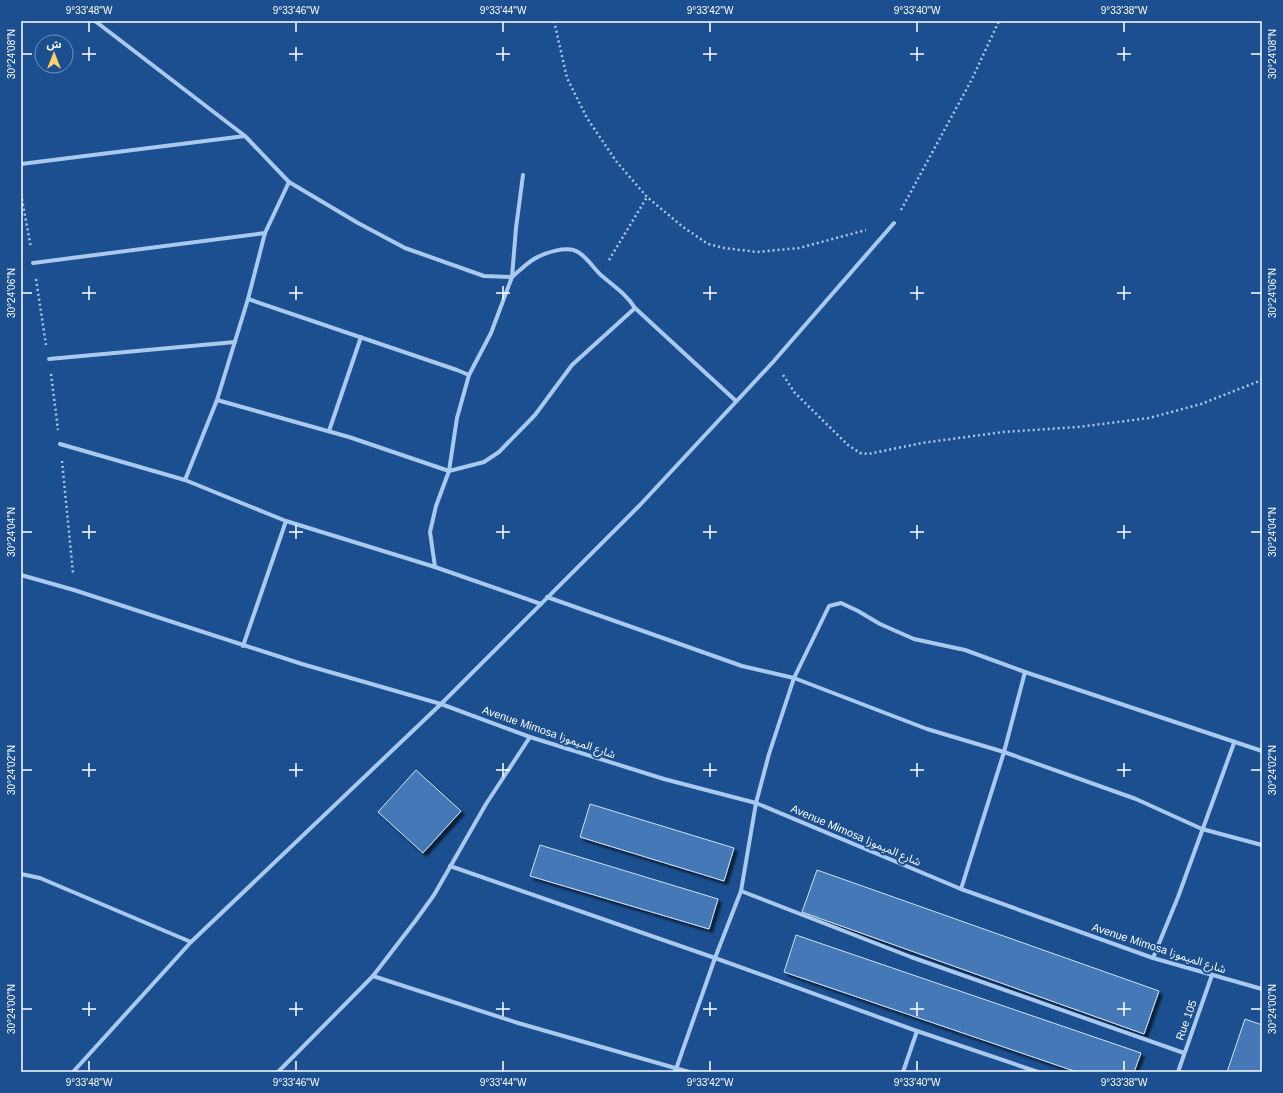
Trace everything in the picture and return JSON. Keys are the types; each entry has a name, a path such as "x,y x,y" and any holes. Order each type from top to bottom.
{"street":[{"path":"95,21 245,136 289,182 358,223 405,248 484,276 512,277 534,260 549,253 562,249 576,250 588,260 600,274 631,301 635,308 736,401"},
{"path":"21,164 245,136"},
{"path":"435,567 430,532 436,506 449,470 457,418 469,375 491,333 512,277 516,228 523,175"},
{"path":"185,480 217,400 248,299 265,233 289,182"},
{"path":"73,1072 191,942 441,704 541,604 546,597 640,505 773,362 894,223"},
{"path":"33,263 265,233"},
{"path":"248,299 469,375"},
{"path":"217,400 329,431 449,470 484,462 499,452 535,415 572,365 635,308"},
{"path":"329,431 361,337"},
{"path":"49,359 235,342"},
{"path":"60,444 185,480 286,521 435,567 541,604"},
{"path":"243,646 286,521"},
{"name":"Avenue Mimosa شارع الميموزا","path":"21,575 74,590 243,646 441,704 530,737 664,779 756,803 960,889 1153,958 1262,990"},
{"path":"546,597 742,666 794,678 927,729 1004,752 1136,799 1202,829 1262,845"},
{"path":"676,1070 715,958 741,891 756,803 769,754 794,678 829,606 841,602 880,624 914,639 965,650 1025,672 1234,743 1262,751"},
{"path":"960,889 1004,752 1025,672"},
{"path":"278,1072 373,976 416,920 434,895 486,804 530,737"},
{"path":"1153,958 1178,897 1234,743"},
{"path":"450,866 715,958 917,1031 1038,1072"},
{"path":"21,874 40,878 191,942"},
{"path":"741,891 911,957 1184,1053"},
{"name":"Rue 105","path":"1178,1072 1212,975"},
{"path":"373,976 518,1023 676,1070 689,1072"},
{"path":"903,1072 917,1031"}],"path":[{"path":"554,21 567,78 587,118 616,161 647,197 682,227 708,244 724,248 757,252 799,248 894,223 972,78 1000,21"},
{"path":"21,194 49,359 60,444 74,590"},
{"path":"600,274 647,197"},
{"path":"773,362 795,393 848,445 860,453 868,454 1003,432 1078,427 1149,418 1201,404 1262,380"}],"building":[{"path":"416,770 461,811 423,853 378,812"},
{"path":"590,804 734,848 724,881 580,837"},
{"path":"540,845 718,899 709,929 530,876"},
{"path":"817,870 1159,991 1144,1034 802,912"},
{"path":"796,935 1141,1053 1134,1072 1077,1072 784,972"},
{"path":"1245,1019 1262,1025 1262,1072 1227,1072"}]}
